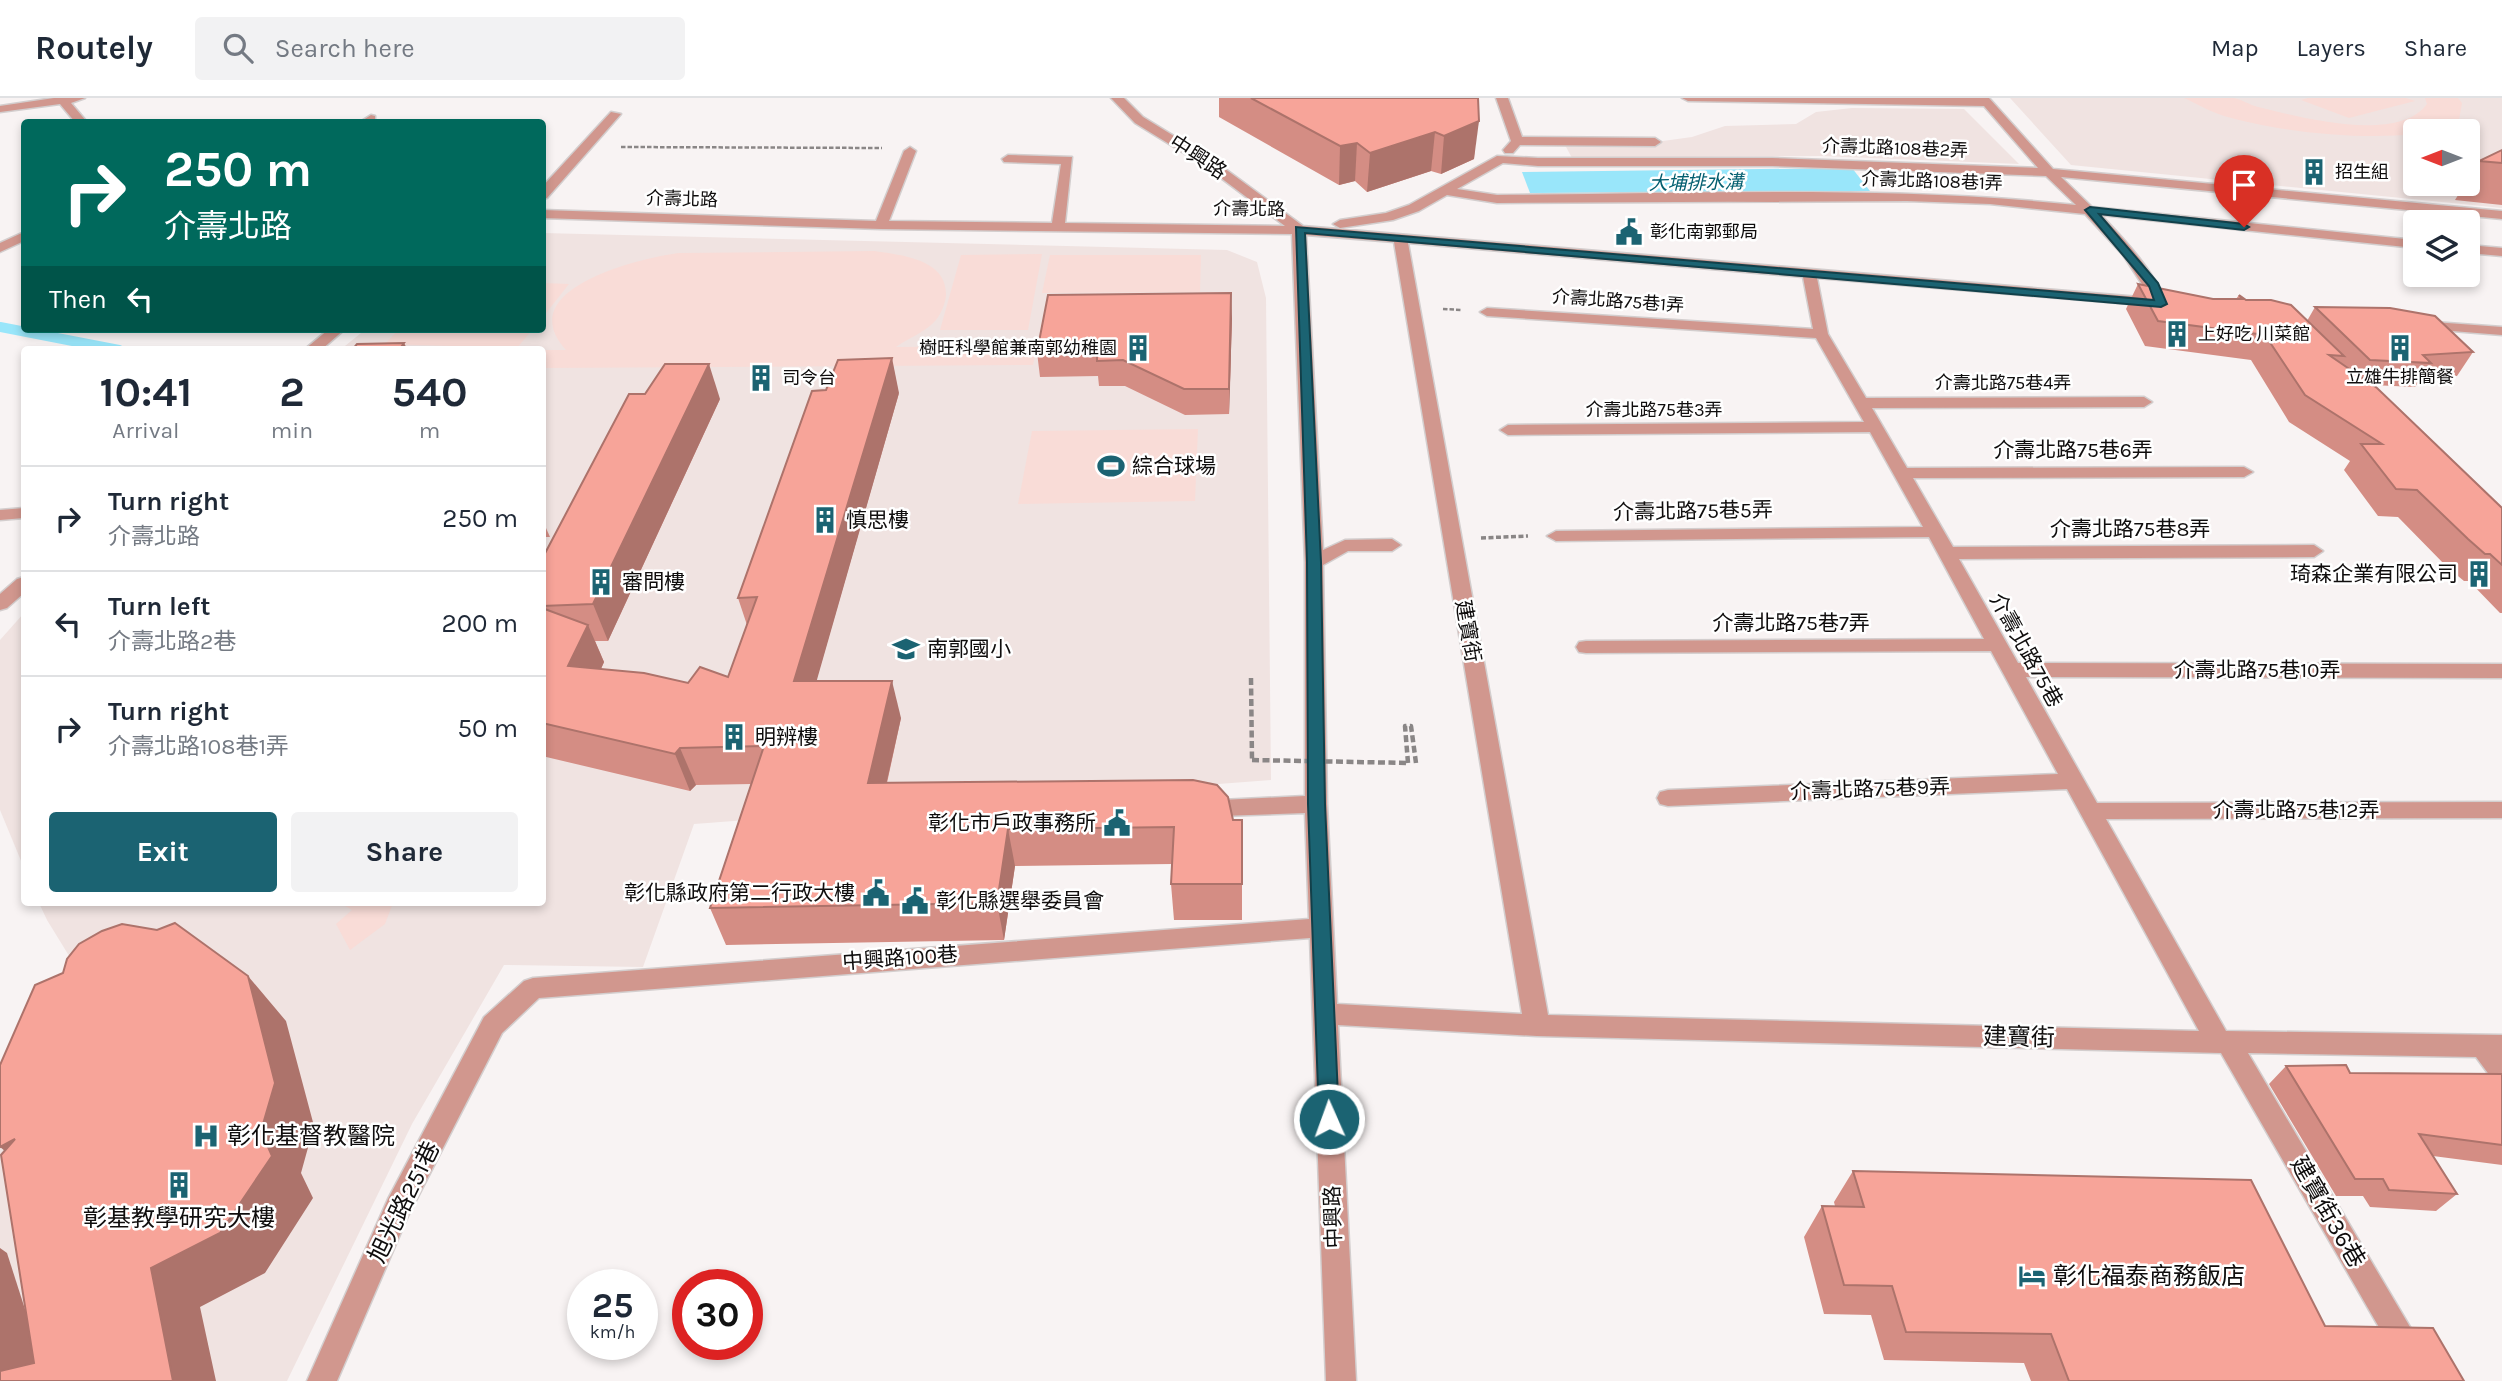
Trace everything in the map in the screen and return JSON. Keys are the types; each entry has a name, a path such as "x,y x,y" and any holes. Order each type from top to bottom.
{"street":[{"path":"0,109 79,98"},
{"name":"中興路","path":"1117,98 1139,120 1209,163 1299,230 1314,562 1316,804 1340,1381"},
{"path":"1503,98 1517,141"},
{"path":"1688,98 1985,100 2049,172 2090,210"},
{"path":"63,99 79,119"},
{"path":"546,191 615,114"},
{"path":"1299,230 1388,217 1415,208 1501,159 1517,141 1656,142"},
{"path":"881,225 910,151"},
{"path":"1008,159 1068,160 1058,226"},
{"name":"介壽北路108巷2弄","path":"1501,159 1538,162 1856,163 2049,172 2502,215"},
{"name":"介壽北路108巷1弄","path":"1447,191 1509,200 1907,197 1990,200 2403,243"},
{"name":"介壽北路","path":"546,214 881,225 1299,230 2167,304 2090,210"},
{"name":"建寶街","path":"1400,237 1537,1025"},
{"path":"0,248 21,238"},
{"path":"2480,250 2502,252"},
{"name":"介壽北路75巷","path":"1809,274 1821,334 1902,473 2072,781 2224,1042"},
{"name":"介壽北路75巷1弄","path":"1487,312 1821,334"},
{"path":"2407,324 2502,331"},
{"path":"317,346 333,333"},
{"name":"介壽北路75巷4弄","path":"1862,403 2144,402"},
{"name":"介壽北路75巷3弄","path":"1508,430 1875,427"},
{"name":"介壽北路75巷6弄","path":"1902,473 2244,472"},
{"path":"0,515 21,513"},
{"name":"介壽北路75巷5弄","path":"1556,536 1934,532"},
{"path":"1314,562 1345,546 1392,545"},
{"name":"介壽北路75巷8弄","path":"1946,553 2314,551"},
{"path":"0,604 21,586"},
{"name":"介壽北路75巷7弄","path":"1586,647 1997,645"},
{"name":"介壽北路75巷10弄","path":"2012,670 2502,671"},
{"name":"介壽北路75巷9弄","path":"1668,798 2072,781"},
{"path":"1221,808 1316,804"},
{"name":"介壽北路75巷12弄","path":"2090,811 2502,810"},
{"name":"中興路100巷","path":"493,1025 533,988 1112,942 1321,929"},
{"name":"建寶街","path":"1325,1014 1537,1025 2493,1046"},
{"name":"旭光路251巷","path":"322,1381 398,1208 493,1025"},
{"name":"建寶街36巷","path":"2224,1042 2427,1381"},
{"path":"2493,1046 2502,1072"}],"path":[{"path":"585,147 868,148 910,151"},
{"path":"1413,307 1487,312"},
{"path":"1452,539 1556,536"},
{"path":"1251,678 1252,760 1408,763 1405,726 1412,726 1416,763"}],"shaded area":[{"path":"2010,98 2502,98 2502,208 2071,165"},
{"path":"2184,98 2233,98 2258,107 2347,124 2372,125 2403,120 2403,135 2319,133 2246,122 2219,114"},
{"path":"2406,98 2415,101 2349,118 2301,100"},
{"path":"2425,98 2458,98 2462,103 2459,119 2405,119 2427,104"},
{"path":"1852,108 1964,109 2019,164 1822,156 1572,158 1565,145 1634,145 1692,137 1725,126 1796,124 1816,112"},
{"name":"南郭國小","path":"546,233 1227,250 1257,262 1266,298 1271,780 694,824 643,967 504,965 412,1124 287,1381 0,1381 0,1148 65,1019 79,972 40,906 546,906 546,346 345,346 361,333 546,333"},
{"path":"874,251 909,257 939,273 944,282 946,297 943,308 932,324 896,347 1037,346 1033,365 546,368 546,350 566,350 553,329 555,310 567,294 587,280 611,270 679,253"},
{"path":"1042,254 1028,330 940,330 961,255"},
{"path":"1050,255 1201,255 1200,292 1042,293"},
{"path":"546,283 569,284 546,313"},
{"path":"395,333 530,333 519,346 385,344"},
{"name":"綜合球場","path":"1198,429 1195,501 1018,504 1032,431"},
{"path":"21,616 21,861 0,810 0,640"},
{"path":"345,906 392,906 385,924 350,950 336,924 352,910"}],"water":[{"name":"大埔排水溝","path":"1852,168 1870,191 1530,193 1522,172"}],"building":[{"path":"1251,98 1478,98 1479,121 1444,136 1435,132 1370,153 1357,143 1340,146"},
{"path":"2502,150 2502,163 2480,161"},
{"path":"2138,284 2213,299 2242,299 2239,295 2246,300 2271,300 2291,305 2344,356 2329,355 2377,388 2502,508 2502,565 2468,539 2417,490 2396,489 2361,444 2382,444 2305,395 2265,335 2158,321"},
{"name":"樹旺科學館兼南郭幼稚園","path":"1231,293 1229,389 1184,389 1123,360 1097,361 1097,351 1037,352 1048,295"},
{"path":"2315,307 2390,308 2435,316 2473,352 2423,355 2431,363 2370,360"},
{"path":"404,343 402,346 355,346"},
{"path":"892,358 794,681 892,681 868,783 1193,780 1217,785 1228,797 1233,820 1242,820 1242,884 1171,884 1174,827 1008,829 997,903 710,908 764,746 680,748 675,754 546,724 546,609 588,625 568,666 644,673 688,683 700,667 728,677 757,597 738,598 812,391 826,390 838,360"},
{"path":"665,364 709,364 593,604 546,606 546,551 629,394 645,394"},
{"name":"彰基教學研究大樓","path":"175,923 248,976 275,1083 261,1131 272,1156 220,1233 151,1268 173,1381 0,1381 0,1371 34,1363 1,1155 15,1139 0,1147 0,1065 35,985 63,973 67,959 79,944 122,924 157,930"},
{"path":"2346,1065 2350,1073 2502,1074 2502,1145 2419,1134 2457,1194 2389,1190 2383,1179 2355,1179 2286,1066"},
{"name":"彰化福泰商務飯店","path":"1853,1171 2251,1180 2325,1326 2433,1328 2464,1381 2069,1381 2051,1334 1906,1332 1892,1286 1844,1285 1822,1206 1864,1207"}],"waterway":[{"path":"0,327 21,331"},
{"path":"31,333 98,346"}],"place":[{"name":"招生組","path":"2314,172"},
{"name":"彰化南郭郵局","path":"1629,232"},
{"name":"上好吃 川菜館","path":"2177,334"},
{"name":"樹旺科學館兼南郭幼稚園","path":"1138,348"},
{"name":"立雄牛排簡餐","path":"2400,348"},
{"name":"司令台","path":"761,378"},
{"name":"綜合球場","path":"1111,466"},
{"name":"慎思樓","path":"825,520"},
{"name":"琦森企業有限公司","path":"2479,574"},
{"name":"審問樓","path":"601,582"},
{"name":"南郭國小","path":"906,649"},
{"name":"明辨樓","path":"734,737"},
{"name":"彰化市戶政事務所","path":"1117,823"},
{"name":"彰化縣政府第二行政大樓","path":"876,893"},
{"name":"彰化縣選舉委員會","path":"915,901"},
{"name":"彰化基督教醫院","path":"206,1136"},
{"name":"彰基教學研究大樓","path":"179,1185"},
{"name":"彰化福泰商務飯店","path":"2032,1276"}],"route":[{"path":"1329,1119 1316,804 1314,562 1299,230 1446,240 2161,304 2154,285 2090,210 2244,227"}]}
